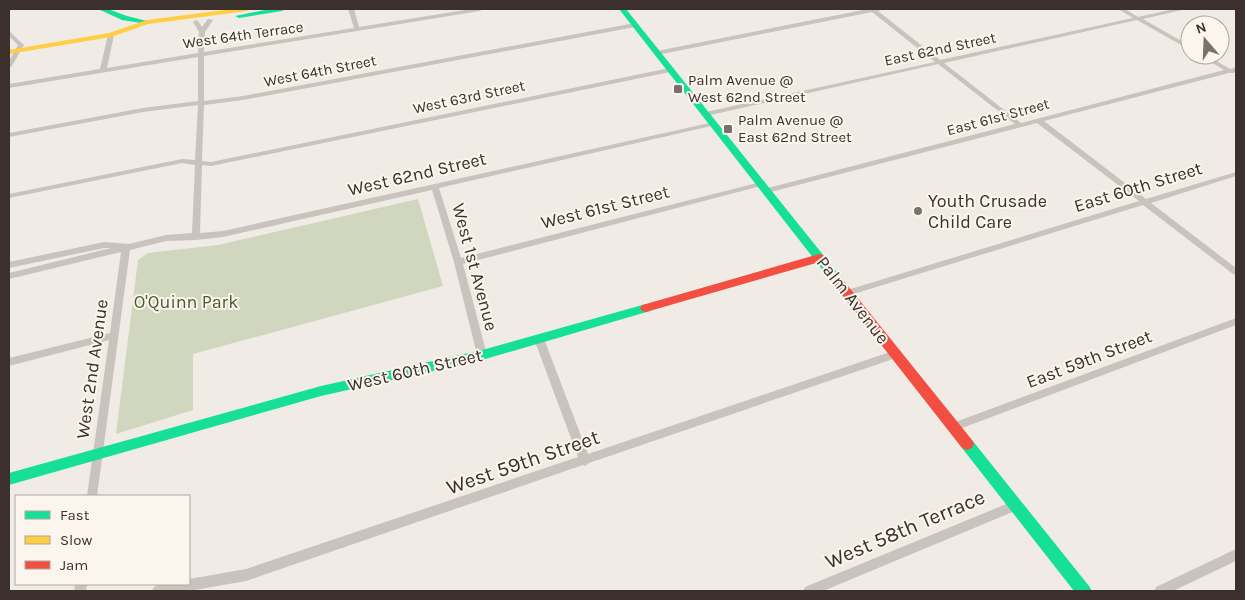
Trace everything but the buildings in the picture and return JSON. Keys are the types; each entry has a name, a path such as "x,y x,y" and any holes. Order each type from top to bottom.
{"main road":[{"path":"102,9 125,18 166,25 199,27 210,20 282,9"},
{"path":"13,51 111,35 148,22 247,9"},
{"name":"Palm Avenue","path":"622,9 1084,591"},
{"path":"111,35 123,28 125,18"},
{"name":"West 60th Street","path":"9,479 322,391 482,355 819,258"}],"street":[{"path":"351,9 357,30"},
{"name":"West 64th Terrace","path":"9,86 357,30 442,12 480,9"},
{"path":"657,53 881,9"},
{"path":"1121,9 1180,42"},
{"name":"East 62nd Street","path":"706,114 1180,9"},
{"path":"871,10 1021,126"},
{"name":"West 64th Street","path":"9,135 201,102 216,103 635,25"},
{"path":"196,238 201,102 199,27"},
{"path":"9,33 21,45 13,51 9,66"},
{"path":"103,70 111,35"},
{"path":"1221,65 1234,72"},
{"name":"West 63rd Street","path":"272,151 670,70"},
{"name":"East 61st Street","path":"764,188 1234,72"},
{"path":"1039,121 1236,272"},
{"name":"West 62nd Street","path":"9,276 90,258 126,246 166,238 196,238 223,234 714,124"},
{"path":"9,196 182,161 211,164 272,151"},
{"name":"East 60th Street","path":"847,293 1236,174"},
{"name":"West 1st Avenue","path":"436,187 482,355"},
{"name":"West 61st Street","path":"458,262 764,188"},
{"name":"West 62nd Street","path":"9,265 104,244 126,246"},
{"name":"West 2nd Avenue","path":"92,495 126,246"},
{"name":"East 59th Street","path":"954,427 1236,321"},
{"path":"9,362 114,335"},
{"path":"539,339 585,461"},
{"name":"West 59th Street","path":"158,591 246,575 896,354"},
{"name":"West 58th Terrace","path":"809,591 1016,505"},
{"path":"1160,591 1236,555"}],"green space":[{"name":"O'Quinn Park","path":"418,199 443,286 193,354 193,410 116,434 138,260 148,253 218,245"}],"traffic: fast":[{"path":"102,9 125,18 147,22"},
{"path":"239,16 282,9"},
{"path":"622,9 836,279"},
{"path":"9,479 321,391 482,355 646,308"},
{"path":"967,444 1084,591"}],"traffic: slow":[{"path":"9,52 111,35 147,22 247,9"}],"traffic: jam":[{"path":"646,308 819,258"},
{"path":"836,279 967,444"}],"place":[{"name":"Palm Avenue @ West 62nd Street","path":"678,89"},
{"name":"Palm Avenue @ East 62nd Street","path":"728,129"},
{"name":"Youth Crusade Child Care","path":"918,211"}]}
